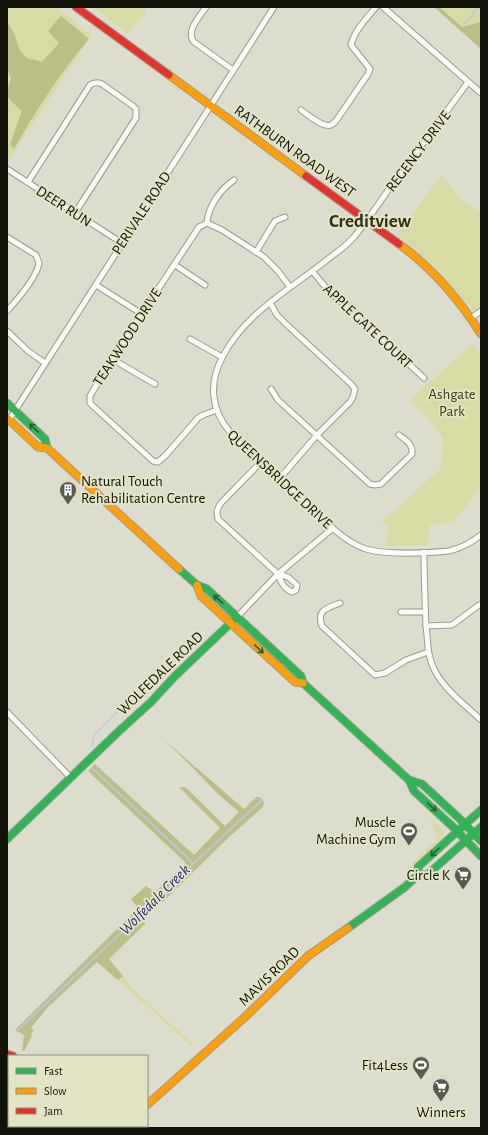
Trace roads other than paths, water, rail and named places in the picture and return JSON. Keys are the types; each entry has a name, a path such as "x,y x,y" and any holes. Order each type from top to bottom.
{"main road":[{"name":"RATHBURN ROAD WEST","path":"76,7 398,242 428,268 451,293 471,318 481,334"},
{"path":"7,403 45,439 46,448"},
{"path":"8,419 38,447 46,448 197,585 207,589 301,676 303,683 409,780 414,791 481,856"},
{"path":"197,585 201,596 230,623 295,682 303,683"},
{"name":"WOLFEDALE ROAD","path":"7,839 237,617"},
{"path":"409,780 422,784 481,841"},
{"name":"MAVIS ROAD","path":"418,875 418,867 481,810"},
{"name":"MAVIS ROAD","path":"148,1104 245,1017 308,956 405,887 418,875 427,875 481,827"}],"street":[{"path":"206,7 190,34 191,38 194,42 233,70"},
{"name":"PERIVALE ROAD","path":"8,419 15,411 274,7"},
{"path":"301,110 322,125 332,125 338,118 370,69 351,45 356,33 376,7"},
{"path":"383,7 481,93"},
{"name":"REGENCY DRIVE","path":"367,220 468,82"},
{"path":"28,182 90,85 93,83 102,84 133,106 136,109 136,118 75,213"},
{"name":"DEER RUN","path":"7,169 122,243"},
{"path":"234,180 225,187 209,211 207,223 216,226 268,261 290,287"},
{"path":"256,252 275,221 285,217"},
{"name":"QUEENSBRIDGE DRIVE","path":"367,220 352,239 313,272 290,287 259,312 240,330 228,347 214,376 214,398 219,418 229,431 281,477 333,528 350,542 367,550 384,552 449,551 459,549 481,535"},
{"name":"TEAKWOOD DRIVE","path":"207,223 196,230 175,265 112,359 91,393 90,403 153,461 158,462 198,418 217,410"},
{"path":"7,237 36,255 39,263 35,275 19,298 7,311"},
{"path":"175,265 205,285"},
{"name":"APPLE GATE COURT","path":"313,272 327,289 424,378"},
{"path":"96,285 142,314"},
{"path":"270,304 277,315 355,389 350,402 317,435 281,477"},
{"path":"471,318 481,311"},
{"path":"7,331 28,351 45,363"},
{"path":"190,339 222,358"},
{"path":"112,359 155,384"},
{"path":"271,389 278,400 370,484 381,484 412,454 413,449 411,444 399,435"},
{"path":"262,461 221,503 217,508 216,514 218,519 278,574"},
{"name":"WOLFEDALE ROAD","path":"237,617 278,574 333,528"},
{"path":"424,552 425,612 428,652 435,672 449,690 481,720"},
{"path":"340,603 328,607 322,612 320,616 322,626 376,675 385,673 406,660 428,652"},
{"path":"426,626 452,625 479,605"},
{"path":"401,612 425,612"},
{"path":"7,712 71,778"}],"waterway":[{"path":"463,25 479,7"},
{"name":"Wolfedale Creek","path":"92,746 94,735 136,694"},
{"name":"Wolfedale Creek","path":"17,1031 192,865 191,861 92,768"},
{"path":"193,864 262,800"}],"place":[{"name":"Natural Touch Rehabilitation Centre","path":"68,505"},
{"name":"Muscle Machine Gym","path":"409,846"},
{"name":"Circle K","path":"463,890"},
{"name":"Fit4Less","path":"421,1080"},
{"name":"Winners","path":"441,1102"}],"district":[{"name":"Creditview","path":"370,220"}],"park label":[{"name":"Ashgate Park","path":"452,402"}]}
